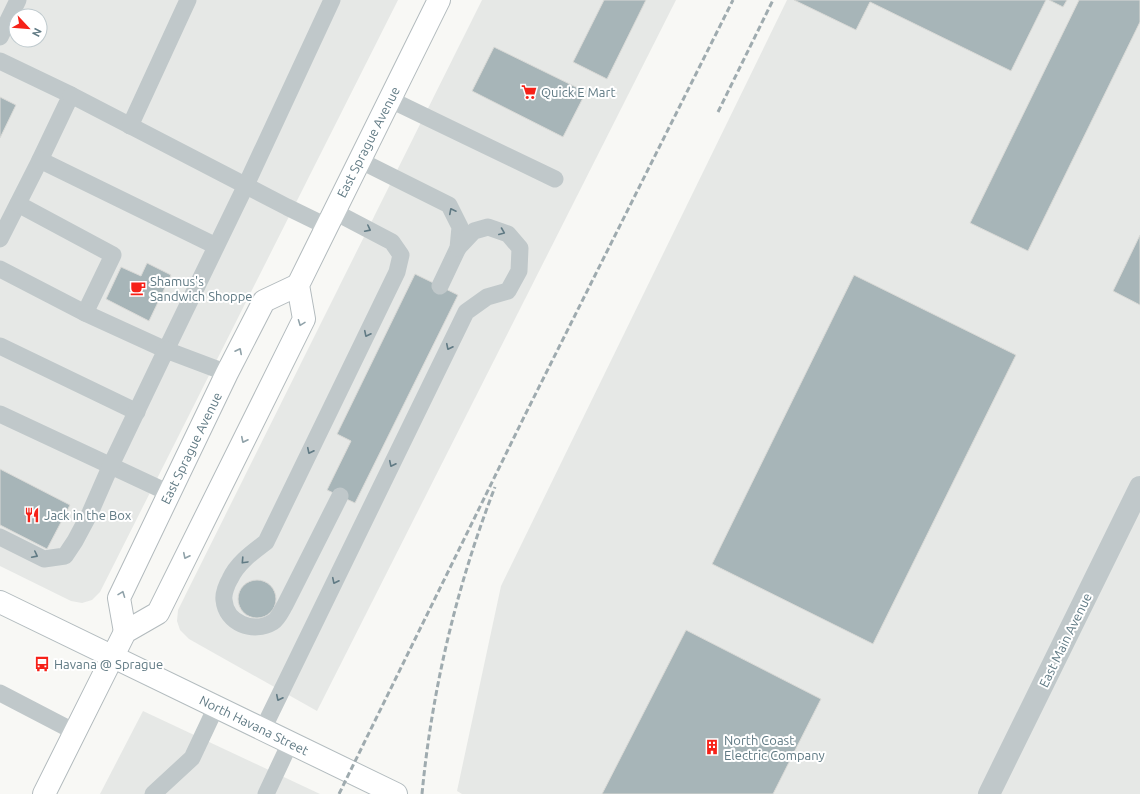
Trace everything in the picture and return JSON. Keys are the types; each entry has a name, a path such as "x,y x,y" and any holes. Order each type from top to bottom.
{"main road":[{"name":"East Sprague Avenue","path":"125,632 119,598 227,373 264,301 298,285 439,0"},
{"path":"44,794 125,632 158,613 162,606 304,319 298,285"},
{"name":"North Havana Street","path":"0,602 396,794"}],"street":[{"name":"East Main Avenue","path":"989,794 1140,487"}],"lane":[{"path":"0,37 18,0"},
{"path":"130,126 188,0"},
{"path":"0,537 44,559 64,556 75,541 90,513 111,465 246,185 332,0"},
{"path":"0,61 71,95 287,207 330,218 392,242 401,254 397,272 266,542 245,559 230,578 223,598 227,613 240,624 260,628 274,622 285,605 340,496"},
{"path":"0,239 71,95"},
{"path":"389,99 555,179"},
{"path":"40,160 216,246"},
{"path":"359,160 449,205 460,227 458,248"},
{"path":"18,204 113,255 85,313"},
{"path":"263,729 466,312 487,297 508,291 519,271 520,248 508,234 488,227 474,231 458,248 440,286"},
{"path":"0,269 85,313 166,350 227,373"},
{"path":"0,346 137,412"},
{"path":"0,414 169,493"},
{"path":"0,693 75,732"},
{"path":"153,794 192,758 216,707"},
{"path":"266,794 290,743"}],"shaded area":[{"path":"0,0 398,0 100,592 92,600 82,603 71,601 0,566"},
{"path":"482,0 676,0 317,711 189,639 180,630 177,621 178,610"},
{"path":"787,0 1140,0 1140,794 462,794 457,791 501,586"},
{"path":"143,711 320,794 100,794"}],"building":[{"path":"604,0 646,0 607,79 573,62"},
{"path":"794,0 1046,0 1011,71 870,2 856,30"},
{"path":"1049,0 1067,0 1063,7"},
{"path":"1079,0 1140,0 1140,22 1028,251 970,223"},
{"name":"Quick E Mart","path":"494,47 586,92 563,137 472,91"},
{"path":"0,97 16,105 0,138"},
{"path":"1140,235 1140,305 1113,291"},
{"name":"Shamus's Sandwich Shoppe","path":"147,263 171,275 149,321 106,299 121,267 141,276"},
{"path":"415,274 458,295 355,503 327,490 351,441 337,434"},
{"path":"854,275 1016,355 873,644 712,564"},
{"name":"Jack in the Box","path":"0,469 70,505 47,549 0,525"},
{"path":"253,580 261,580 271,585 275,592 275,606 271,613 261,618 253,618 243,613 241,610 238,603 238,595 243,585 246,583"},
{"name":"North Coast Electric Company","path":"686,630 821,699 773,794 602,794"}],"railway":[{"path":"339,794 525,415 733,0"},
{"path":"718,112 773,0"},
{"path":"422,794 432,716 448,638 469,562 495,487"}],"place":[{"name":"Quick E Mart","path":"529,92"},
{"name":"Shamus's Sandwich Shoppe","path":"138,288"},
{"name":"Jack in the Box","path":"32,515"},
{"name":"Havana @ Sprague","path":"42,664"},
{"name":"North Coast Electric Company","path":"712,747"}]}
